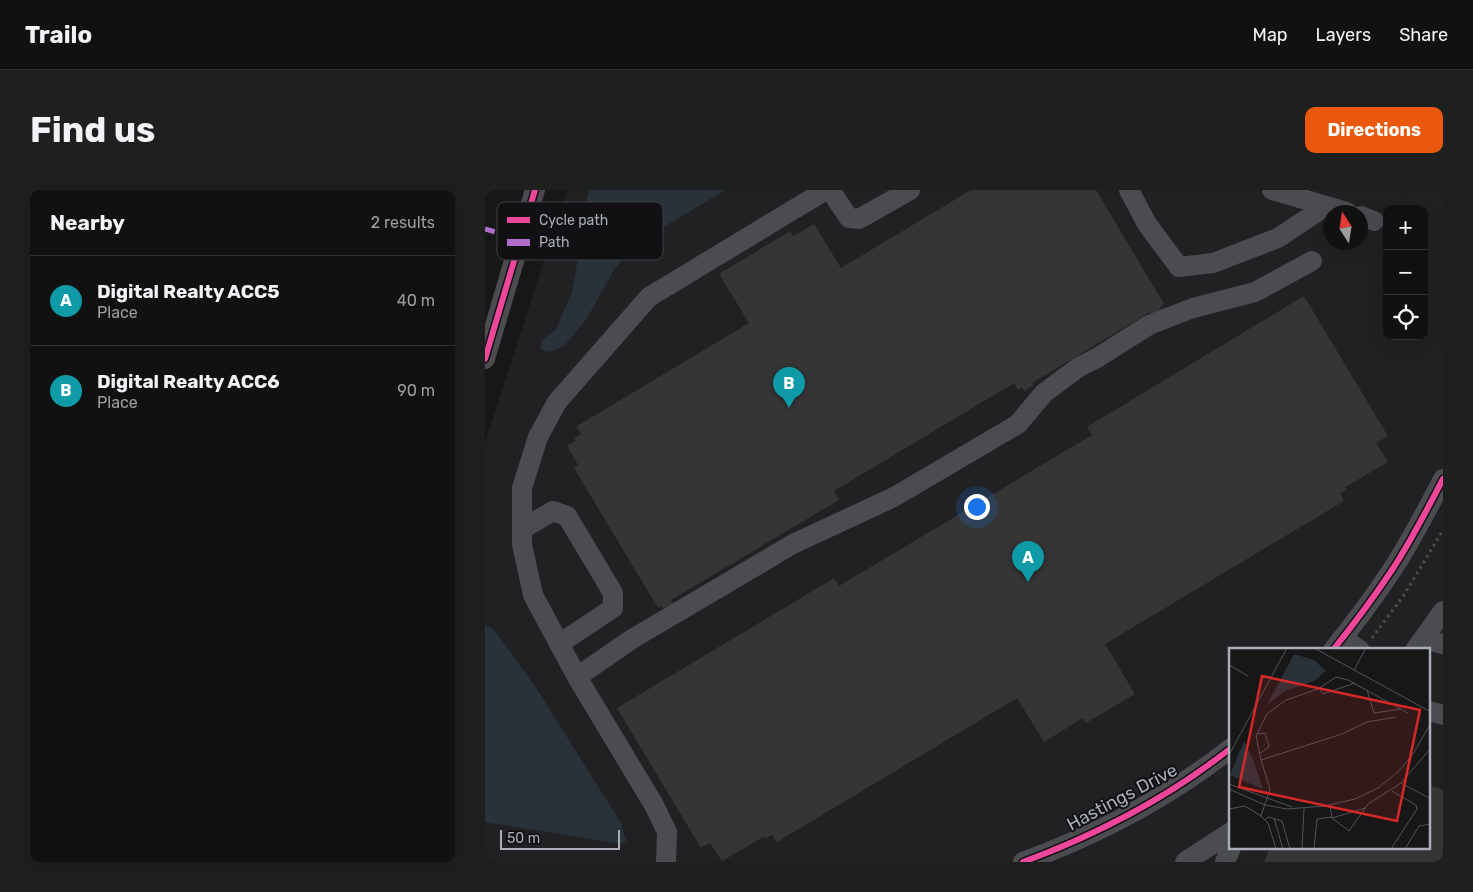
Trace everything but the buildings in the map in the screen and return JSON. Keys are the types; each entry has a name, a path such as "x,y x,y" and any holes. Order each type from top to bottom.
{"street":[{"path":"531,202 535,190"},
{"path":"666,862 667,832 654,805 577,677 533,595 522,544 522,488 538,437 557,402 649,297 828,190 849,218 859,219 910,190"},
{"path":"1129,190 1147,224 1179,267 1213,263 1279,238 1323,208"},
{"path":"1272,190 1323,205"},
{"path":"485,359 514,260"},
{"path":"577,677 632,639 793,544 894,497 1018,424 1044,393 1079,366 1097,358 1149,325 1193,308 1255,292 1312,261"},
{"path":"1337,644 1393,569 1443,479"},
{"path":"522,529 553,511 567,516 613,594 613,608 559,644"},
{"path":"1419,644 1443,611"},
{"path":"1337,644 1363,646"},
{"path":"1419,644 1443,644"},
{"path":"1431,711 1443,715"},
{"name":"Hastings Drive","path":"1033,860 1130,813 1173,788 1229,750"},
{"path":"1185,862 1229,833"},
{"path":"1225,862 1230,850"}],"path":[{"path":"1363,646 1379,630 1404,595 1443,530"}],"shaded area":[{"path":"567,190 1443,190 1443,862 485,862 485,443 544,260 663,260 663,202 563,202"},
{"path":"589,190 725,190 663,228 663,202 586,202"},
{"path":"577,260 622,260 615,268 587,318 565,345 547,352 541,349 542,340 556,329 571,295"},
{"path":"485,624 494,630 533,683 621,823 626,841 621,844 485,822"}],"marked path":[{"path":"485,229 497,232"}],"cycle path":[{"path":"531,202 535,190"},
{"path":"485,359 514,260"},
{"path":"1335,648 1392,570 1443,479"},
{"path":"1023,862 1078,840 1131,813 1183,783 1229,750"}],"place":[{"name":"Digital Realty ACC6","path":"789,408"},
{"name":"Digital Realty ACC5","path":"1028,582"}]}
